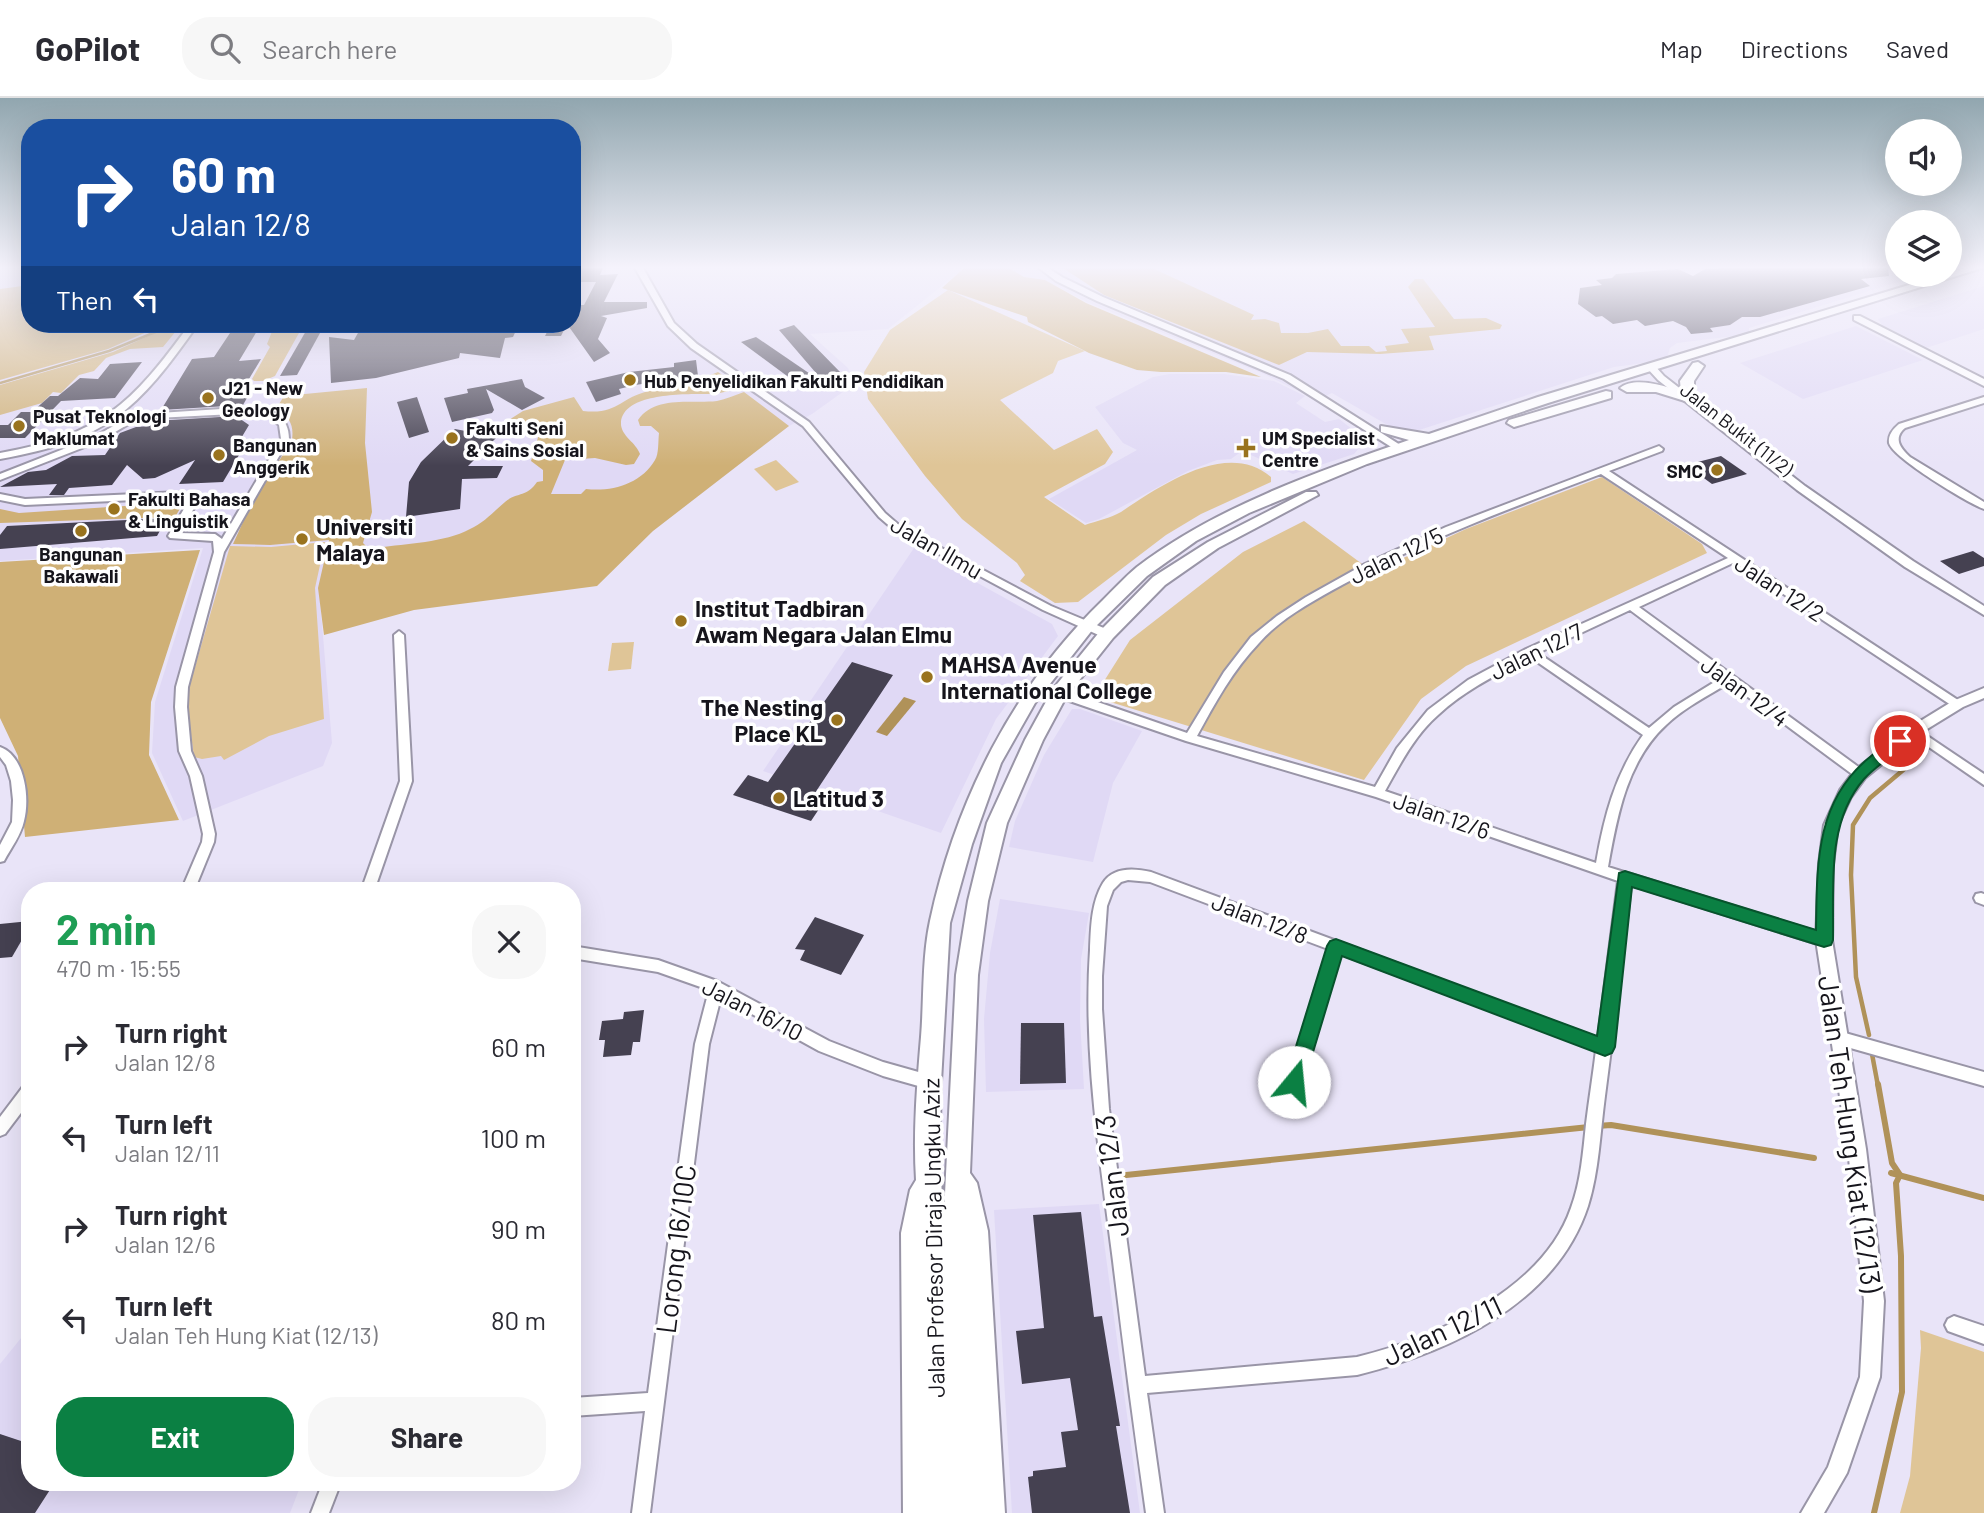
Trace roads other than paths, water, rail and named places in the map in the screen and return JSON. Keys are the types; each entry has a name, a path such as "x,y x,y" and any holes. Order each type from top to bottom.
{"main road":[{"name":"Jalan Profesor Diraja Ungku Aziz","path":"940,1513 950,1405 967,975 978,901 998,823 1034,740 1059,693 1107,634 1159,581 1213,545 1266,516 1348,480 1459,440 1627,388 1780,334"},
{"name":"Jalan Profesor Diraja Ungku Aziz","path":"967,1513 950,1405 928,1161 929,1082 940,923 962,844 992,763 1028,699 1087,625 1141,572 1191,538 1244,510 1362,461 1438,435 1698,366 1804,334"},
{"path":"1627,388 1657,387 1686,393 1687,381 1698,366"},
{"path":"1362,461 1376,447 1382,431 1412,437 1438,435"},
{"path":"1348,480 1406,447 1459,440"},
{"path":"960,1158 975,1231 990,1513"},
{"path":"918,1513 914,1233 928,1161"}],"street":[{"path":"0,456 59,442 114,418 149,386 187,334"},
{"name":"Jalan Ilmu","path":"681,334 800,419 882,515 897,528 1047,608 1107,634"},
{"path":"1186,334 1287,377 1406,447"},
{"path":"1888,334 1984,383"},
{"name":"Jalan Bukit (11/2)","path":"1661,374 1801,488 1909,564 1984,611"},
{"path":"1984,400 1902,426 1896,431 1893,442 1897,451 1907,460 1984,506"},
{"path":"114,418 253,411 266,412 281,420 285,439 219,552"},
{"path":"0,477 97,439 134,417"},
{"name":"Jalan 12/5","path":"1190,738 1219,685 1256,639 1300,605 1368,566 1459,525 1659,449"},
{"name":"Jalan 12/2","path":"1603,471 1958,704"},
{"path":"0,497 25,502 181,495 193,501 173,536 218,540 219,552 182,687 185,751 196,776 208,842 191,882"},
{"path":"200,537 237,519"},
{"name":"Jalan 12/7","path":"1378,793 1401,751 1432,713 1472,683 1530,652 1734,559"},
{"name":"Jalan 12/4","path":"1631,606 1860,774"},
{"path":"370,882 406,781 399,635"},
{"path":"1530,652 1651,735"},
{"path":"1601,870 1619,790 1641,749 1661,723 1727,679"},
{"name":"Jalan 12/6","path":"1059,693 1190,738 1378,793 1625,878 1824,940"},
{"name":"Jalan Teh Hung Kiat (12/13)","path":"1812,1513 1836,1473 1870,1377 1874,1301 1857,1149 1824,940 1826,864 1831,825 1845,794 1860,774 1914,731 1958,704 1984,693"},
{"path":"1914,731 1984,779"},
{"path":"0,751 15,770 19,819 0,857"},
{"name":"Jalan 12/3","path":"1151,877 1135,873 1118,877 1108,884 1100,908 1095,960 1095,1012 1104,1130 1155,1513"},
{"name":"Jalan 12/8","path":"1151,877 1605,1047"},
{"name":"Jalan 12/11","path":"1137,1385 1357,1366 1405,1353 1481,1318 1520,1292 1565,1240 1581,1205 1592,1152 1625,878"},
{"path":"1294,1082 1336,946"},
{"name":"Jalan 16/10","path":"581,954 658,967 717,987 824,1046 883,1069 929,1082"},
{"name":"Lorong 16/10C","path":"641,1513 702,1044 717,987"},
{"path":"1838,1038 1984,1079"},
{"path":"0,1129 21,1101"},
{"path":"1954,1325 1984,1335"},
{"path":"581,1406 656,1401"},
{"path":"320,1513 329,1491"}],"waterway":[{"path":"0,383 109,351 150,334"},
{"path":"1869,1035 1856,977 1851,875 1853,825 1870,798 1921,755"},
{"path":"1872,1054 1878,1086"},
{"path":"1878,1084 1892,1163 1900,1175"},
{"path":"1597,1126 1611,1125 1814,1158"},
{"path":"1126,1175 1589,1127"},
{"path":"1891,1173 1900,1175"},
{"path":"1874,1513 1902,1392 1901,1256 1896,1183 1900,1175"},
{"path":"1900,1175 1984,1198"}],"place":[{"name":"Hub Penyelidikan Fakulti Pendidikan","path":"630,380"},
{"name":"J21 - New Geology","path":"208,398"},
{"name":"Pusat Teknologi Maklumat","path":"19,426"},
{"name":"Fakulti Seni & Sains Sosial","path":"452,438"},
{"name":"UM Specialist Centre","path":"1246,448"},
{"name":"Bangunan Anggerik","path":"219,455"},
{"name":"SMC","path":"1717,470"},
{"name":"Fakulti Bahasa & Linguistik","path":"114,509"},
{"name":"Bangunan Bakawali","path":"81,531"},
{"name":"Universiti Malaya","path":"302,539"},
{"name":"Institut Tadbiran Awam Negara Jalan Elmu","path":"681,621"},
{"name":"MAHSA Avenue International College","path":"927,677"},
{"name":"The Nesting Place KL","path":"837,720"},
{"name":"Latitud 3","path":"779,798"}]}
